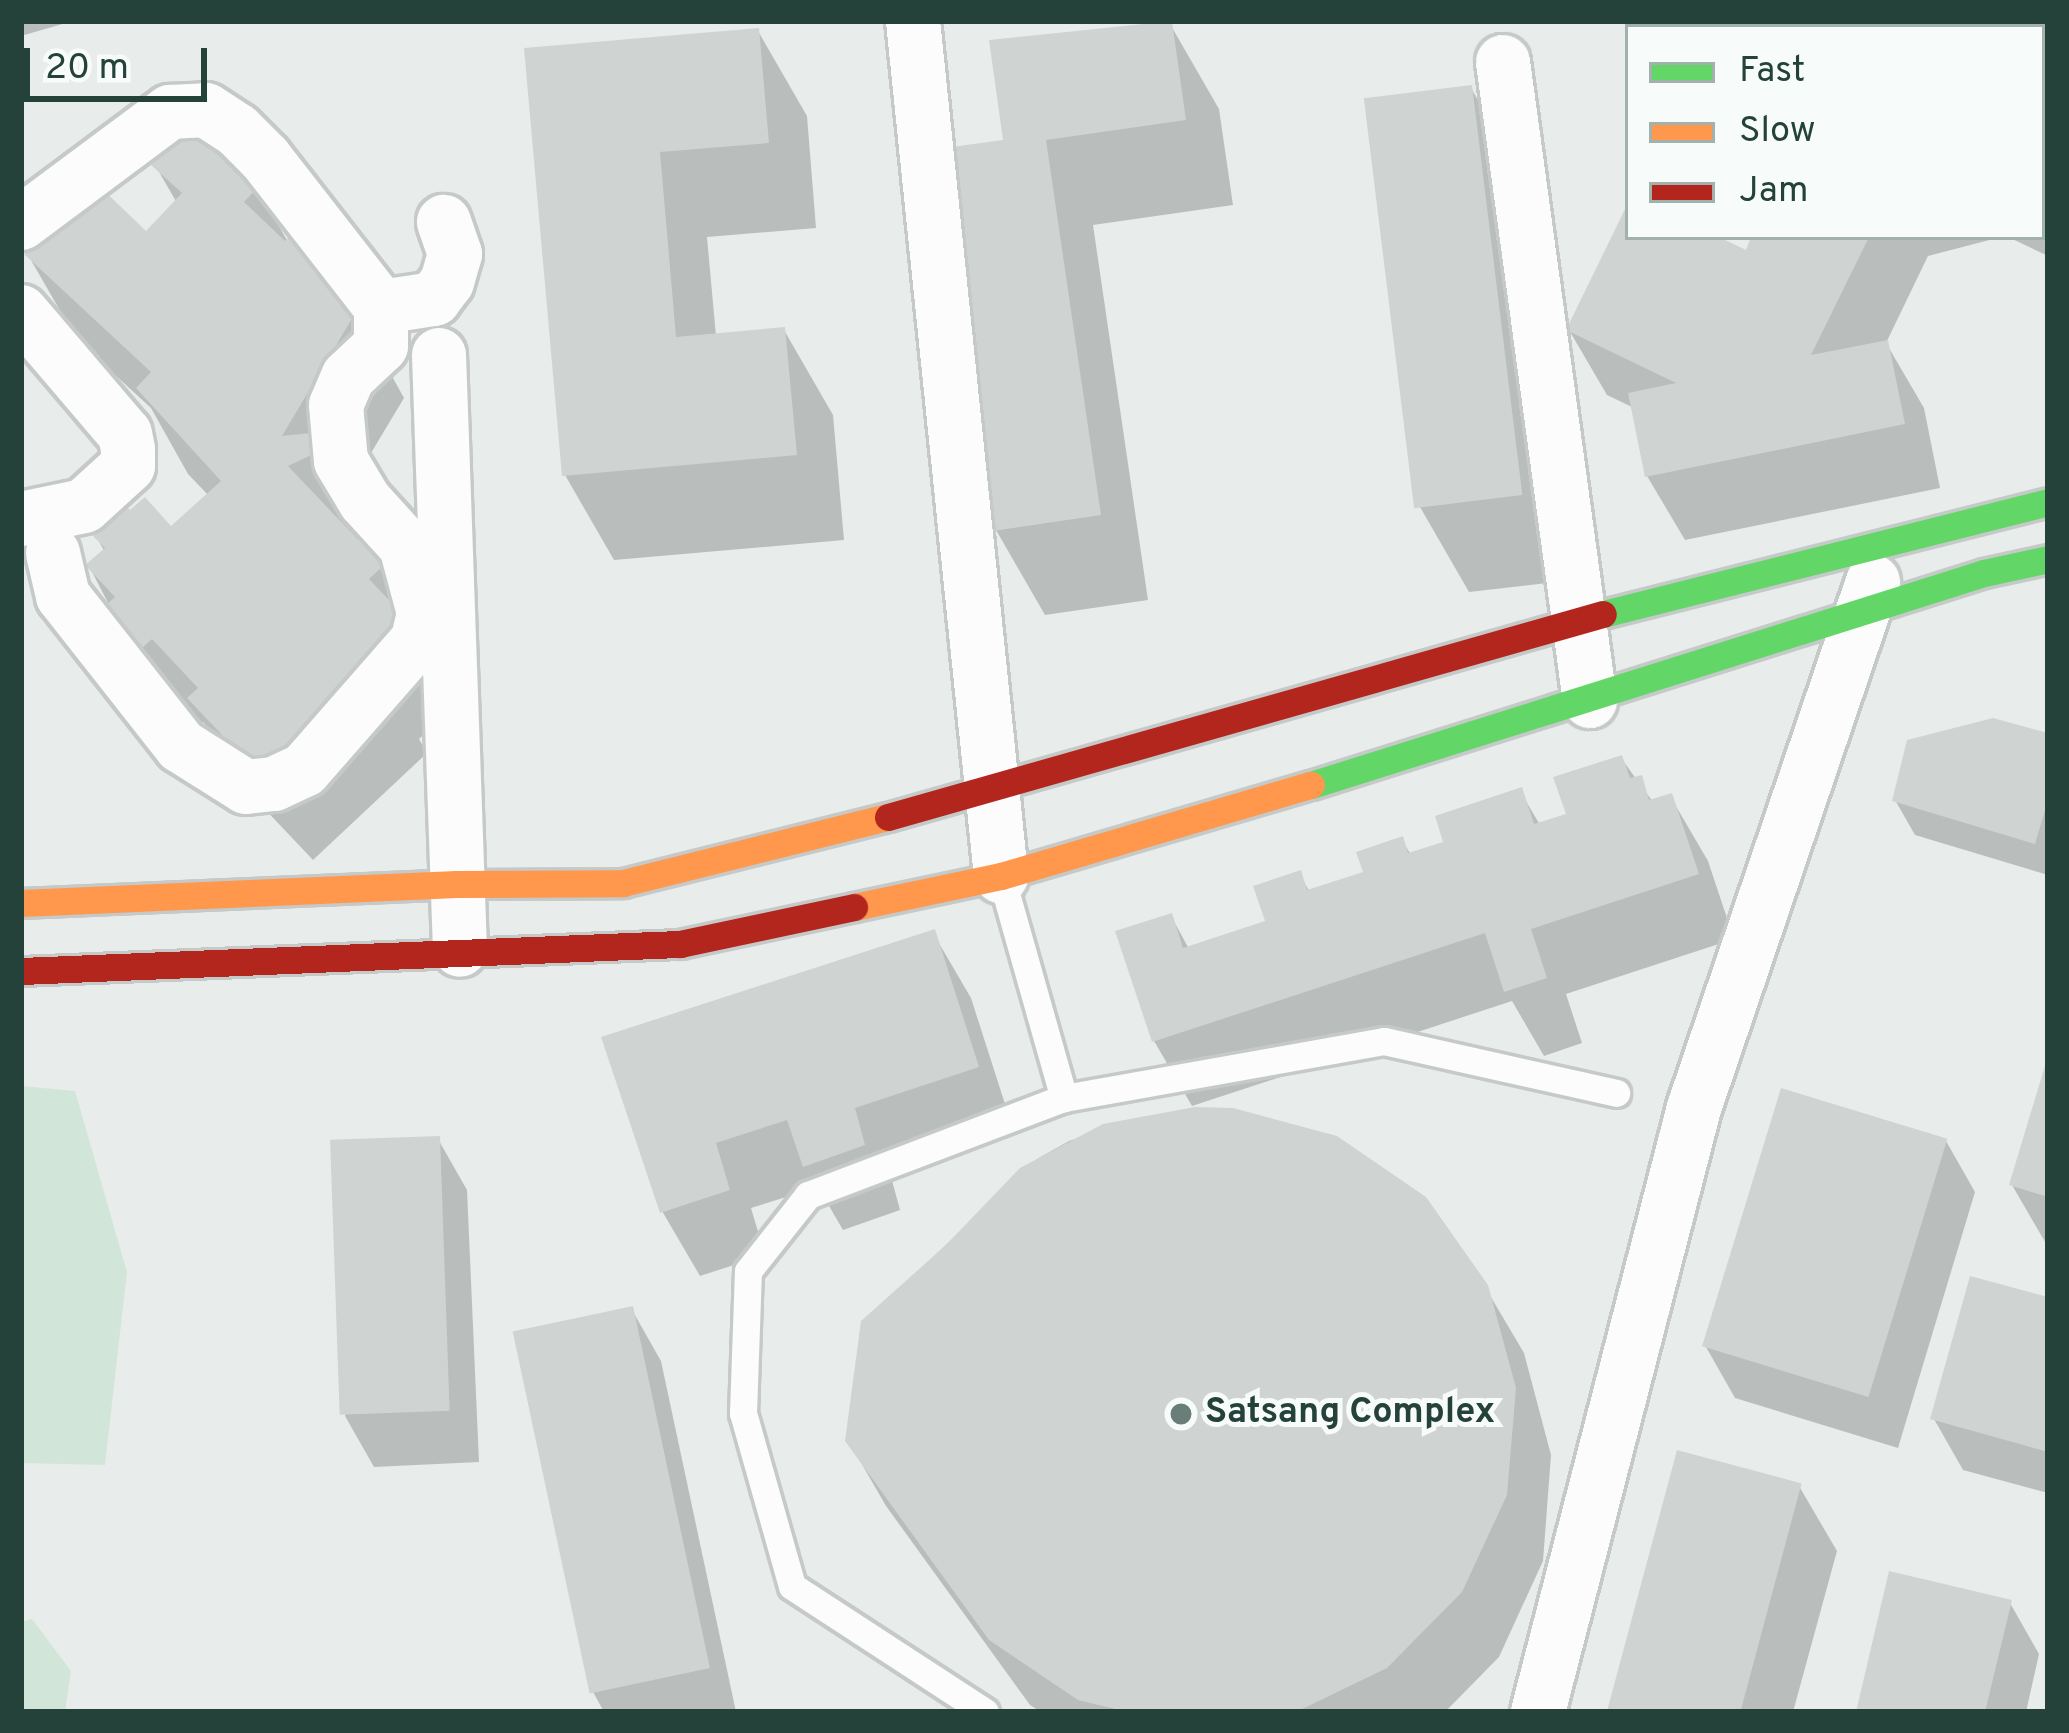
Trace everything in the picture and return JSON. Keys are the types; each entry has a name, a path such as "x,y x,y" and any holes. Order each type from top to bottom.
{"street":[{"path":"913,21 1001,876"},
{"path":"1503,62 1590,701"},
{"path":"21,223 170,112 206,110 265,158 381,308 381,346 348,377 336,405 341,461 365,501 406,546 424,613 418,640 304,770 274,784 246,788 181,746 63,596 37,536 84,506 128,466 128,450 125,434 21,311"},
{"path":"381,308 434,299 447,282 455,254 443,222"},
{"path":"439,355 460,950"},
{"path":"21,903 457,884 623,883 994,790 1577,621 2048,502"},
{"path":"1538,1712 1694,1108 1886,543"},
{"path":"21,970 680,944 1001,876 1590,701 1984,573 2048,559"}],"lane":[{"path":"1001,876 1064,1098"},
{"path":"985,1712 792,1586 743,1413 748,1270 808,1195 1064,1098 1384,1041 1616,1093"}],"green space":[{"path":"21,1086 75,1091 127,1272 105,1465 21,1463"},
{"path":"32,1619 71,1671 65,1712 21,1712 21,1622"}],"building":[{"path":"1172,21 1186,120 1046,140 1101,515 993,531 937,149 1003,140 989,40"},
{"path":"759,28 769,143 660,152 676,337 785,327 797,455 562,476 524,48"},
{"path":"1472,85 1522,495 1414,508 1364,98"},
{"path":"194,120 259,186 244,202 285,241 294,231 357,310 282,436 321,432 320,451 288,466 383,566 369,579 408,620 262,777 187,698 198,688 152,639 141,649 103,608 115,597 85,565 105,548 90,533 122,502 130,510 145,497 171,526 221,481 136,388 151,372 24,254 93,180 146,231 182,193 151,165"},
{"path":"1625,209 1625,240 1725,240 1746,250 1750,240 1868,240 1811,355 1888,340 1905,424 1645,477 1628,393 1676,383 1566,330"},
{"path":"1993,718 2048,733 2048,800 2035,844 1892,801 1907,740"},
{"path":"1622,755 1630,778 1642,775 1649,800 1672,793 1699,874 1531,929 1547,978 1504,992 1485,933 1152,1042 1115,931 1172,913 1183,948 1265,921 1253,886 1301,870 1307,890 1363,872 1356,852 1403,836 1408,853 1443,842 1435,816 1522,787 1534,824 1566,814 1553,777"},
{"path":"935,929 979,1067 855,1108 865,1145 803,1167 787,1120 716,1143 730,1190 660,1213 601,1037"},
{"path":"2048,1059 2048,1197 2009,1185"},
{"path":"1781,1088 1947,1139 1868,1397 1702,1346"},
{"name":"Satsang Complex","path":"1195,1107 1233,1108 1337,1136 1426,1197 1488,1285 1516,1388 1507,1495 1462,1592 1387,1668 1296,1712 1128,1712 1078,1700 989,1640 845,1441 861,1321 946,1245 1020,1168 1103,1124"},
{"path":"440,1136 450,1411 340,1415 330,1140"},
{"path":"1970,1276 2048,1297 2048,1452 1930,1419"},
{"path":"633,1306 710,1668 590,1693 513,1332"},
{"path":"1677,1450 1802,1483 1740,1712 1607,1712"},
{"path":"1889,1571 2012,1600 1985,1712 1856,1712"}],"traffic: fast":[{"path":"1603,614 2048,502"},
{"path":"1311,785 1984,573 2048,559"}],"traffic: slow":[{"path":"854,907 1001,876 1311,785"},
{"path":"21,903 457,884 623,883 888,817"}],"traffic: jam":[{"path":"888,817 1603,614"},
{"path":"21,971 680,944 854,907"}],"place":[{"name":"Satsang Complex","path":"1181,1414"}]}
